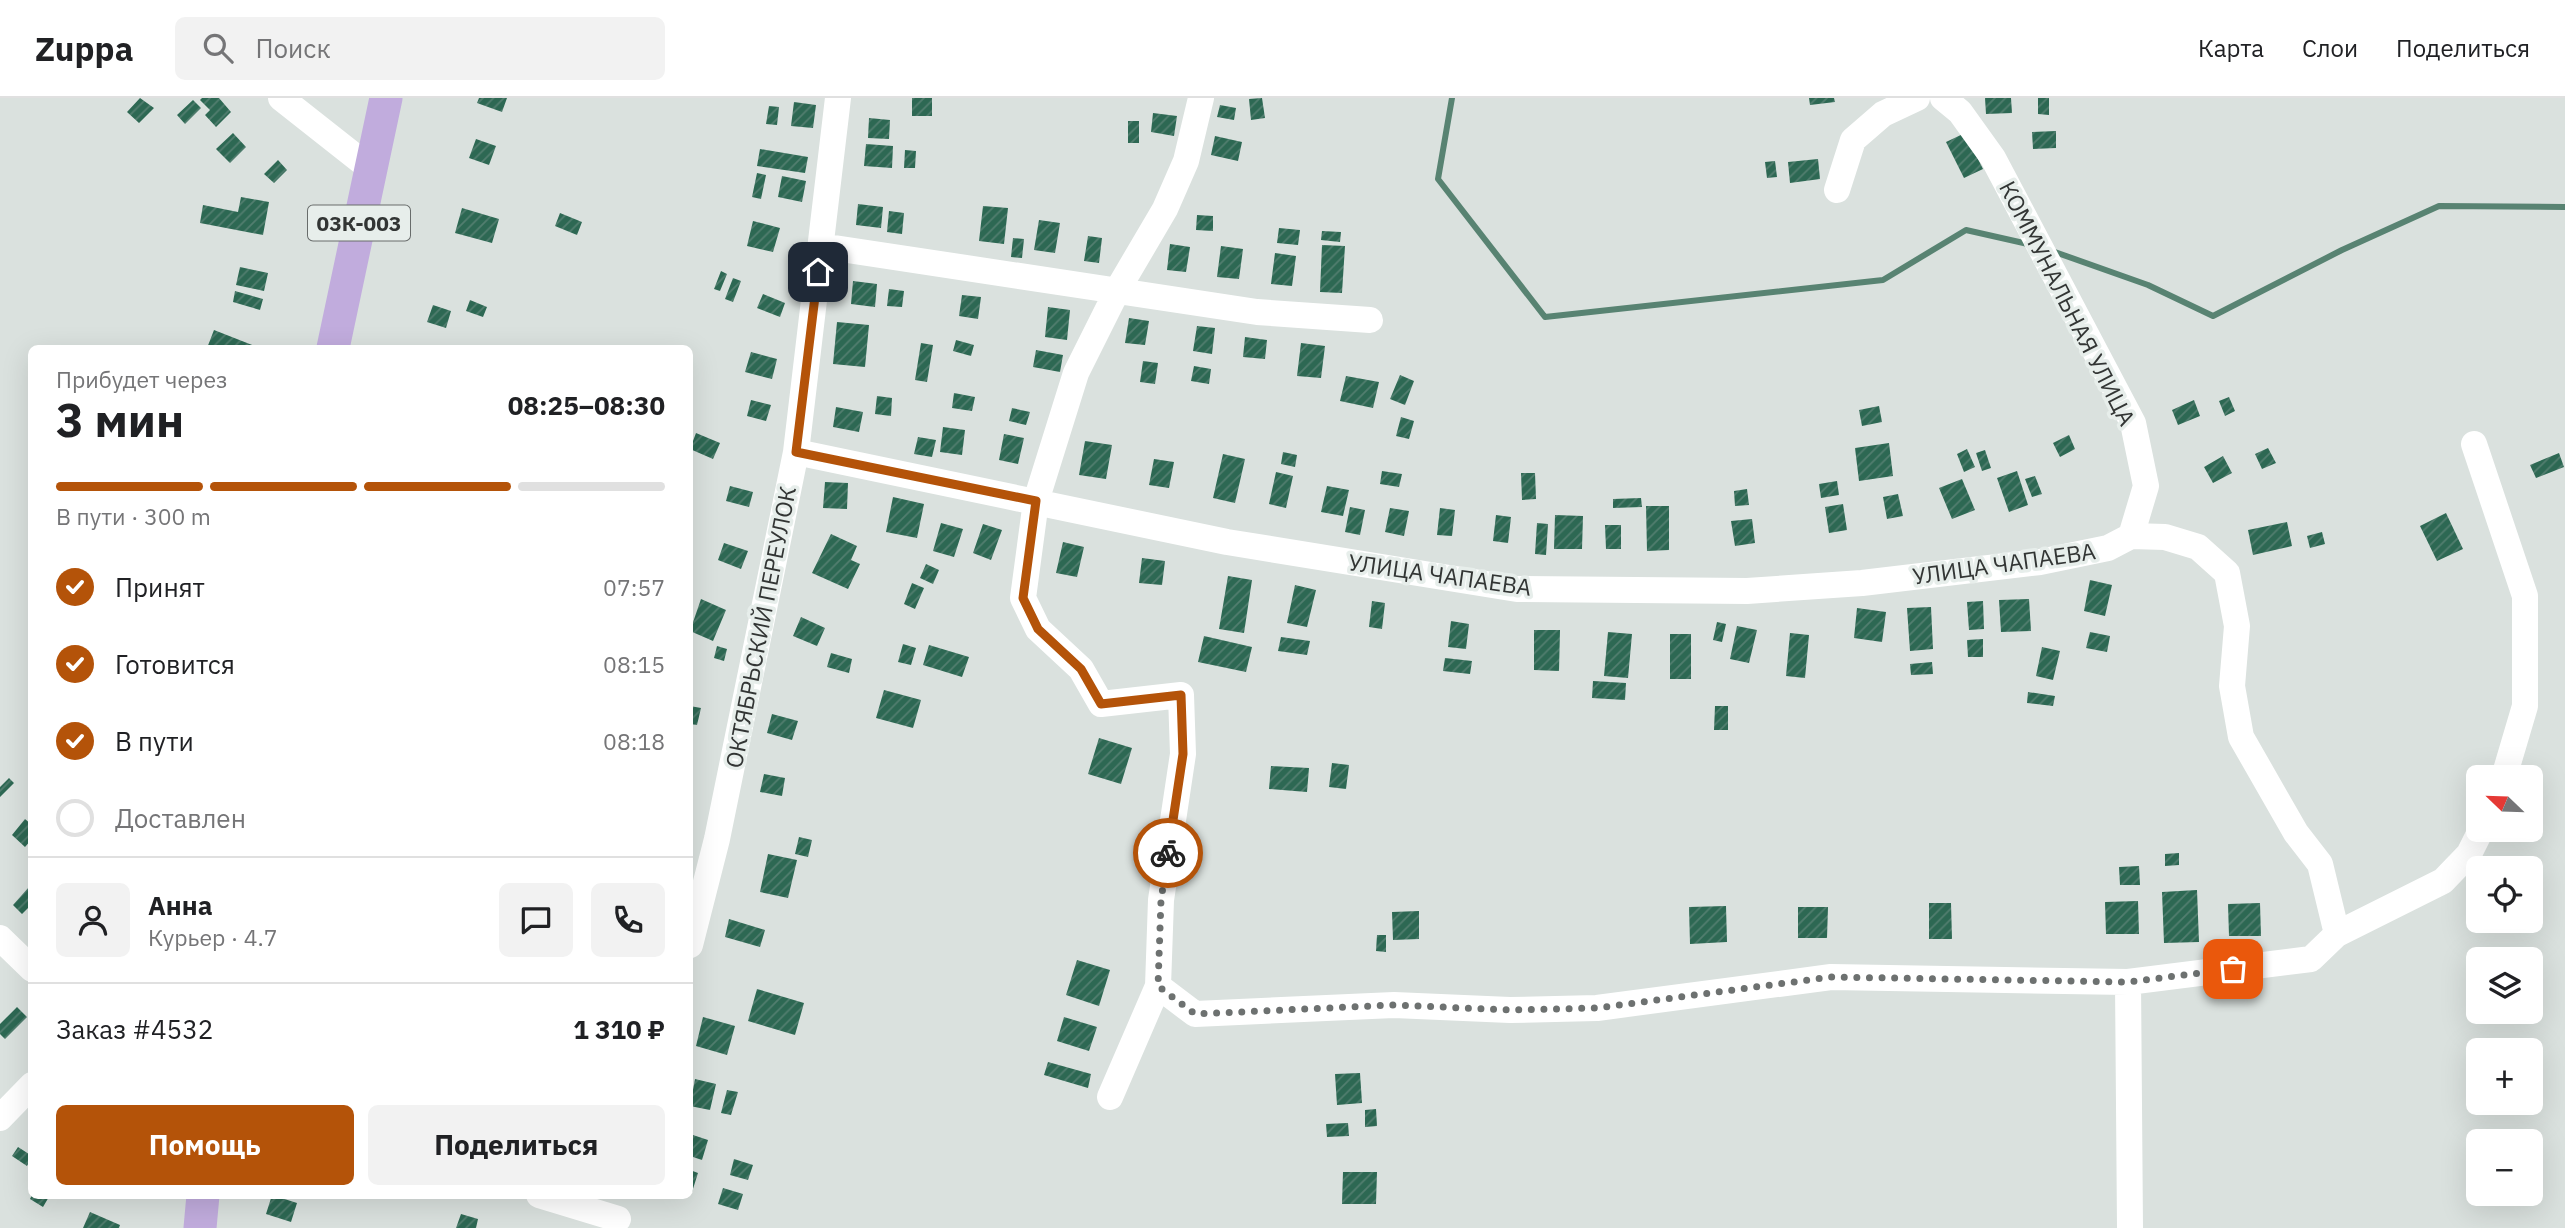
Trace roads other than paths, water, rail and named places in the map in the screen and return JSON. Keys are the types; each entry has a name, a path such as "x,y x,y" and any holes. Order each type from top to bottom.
{"main road":[{"name":"03К-003","path":"334,345 386,98"},
{"path":"200,1228 203,1199"}],"street":[{"path":"281,98 370,169"},
{"name":"ОКТЯБРЬСКИЙ ПЕРЕУЛОК","path":"693,933 717,839 796,452 838,98"},
{"path":"1110,1097 1158,986 1161,900 1183,754 1181,695 1101,704 1081,669 1038,629 1023,598 1036,501 1076,373 1118,289 1165,209 1186,161 1201,98"},
{"path":"1837,190 1853,140 1883,114 1917,98"},
{"name":"КОММУНАЛЬНАЯ УЛИЦА","path":"1943,98 1960,112 1993,158 2133,423 2146,486 2132,536"},
{"path":"821,246 1256,312 1370,320"},
{"path":"2474,444 2525,596 2525,706 2508,765"},
{"name":"УЛИЦА ЧАПАЕВА","path":"796,452 1227,542 1517,589 1747,591 1862,583 2040,562 2108,548 2132,536"},
{"path":"2132,536 2165,537 2198,547 2227,573 2237,626 2232,686 2241,737 2296,833 2320,864 2337,934"},
{"path":"1158,986 1195,1014 1394,1005 1510,1010 1597,1008 1831,977 2128,982 2311,959 2337,934 2443,881 2469,854 2475,842"},
{"path":"0,938 28,965"},
{"path":"2128,982 2130,1228"},
{"path":"0,1118 28,1089"},
{"path":"556,1199 619,1214"}],"waterway":[{"path":"1452,98 1438,179 1545,317 1883,280 1966,230 2028,244"},
{"path":"2052,251 2148,285 2213,316 2342,250 2439,206 2565,207"}]}
